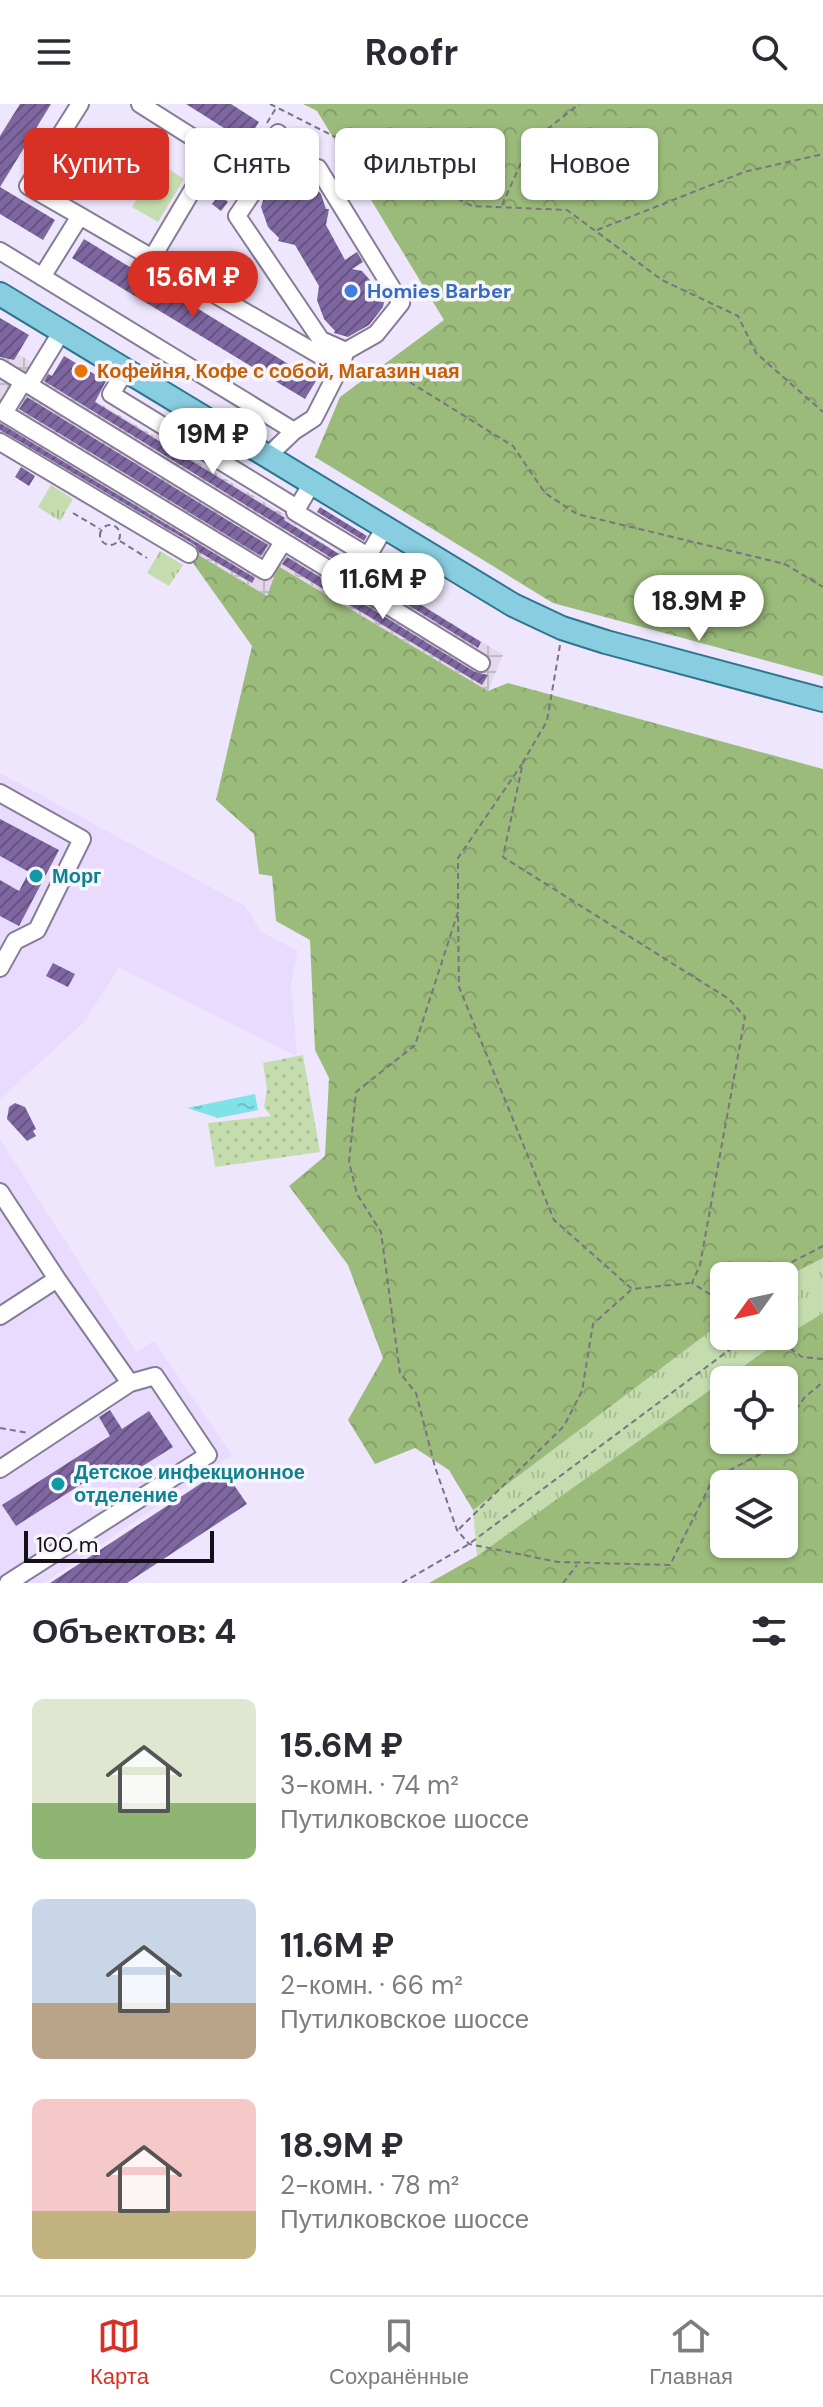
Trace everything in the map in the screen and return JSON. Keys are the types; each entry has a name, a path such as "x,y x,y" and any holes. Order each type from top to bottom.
{"main road":[{"path":"0,294 513,605 562,628 823,700"}],"lane":[{"path":"80,104 28,186 152,258 343,359"},
{"path":"139,105 185,133"},
{"path":"268,456 294,431 314,418 343,359 376,334 401,303 319,170"},
{"path":"152,258 186,200"},
{"path":"248,200 237,216 321,340 343,359"},
{"path":"42,277 80,216"},
{"path":"0,251 294,431"},
{"path":"62,331 2,411 265,571 283,542"},
{"path":"0,368 481,663"},
{"path":"126,370 111,394 297,508"},
{"path":"2,447 189,554"},
{"path":"312,483 295,512 368,556 385,527"},
{"path":"0,793 82,839 37,930 15,941 0,968"},
{"path":"0,1192 130,1383"},
{"path":"0,1316 57,1279"},
{"path":"0,1469 130,1383 155,1376 208,1455 8,1583"}],"path":[{"path":"270,104 472,206 567,210 662,280 738,316 756,353 823,412"},
{"path":"501,207 530,143 579,104"},
{"path":"264,128 276,107"},
{"path":"596,231 744,172 823,154"},
{"path":"343,359 351,373 387,368 513,446 545,493 577,514 785,564 823,587"},
{"path":"73,513 101,530"},
{"path":"108,525 116,527 120,533 119,541 112,546 104,544 100,537 101,530 108,525"},
{"path":"119,541 147,558"},
{"path":"562,628 547,721 458,858 459,987 554,1220 632,1289"},
{"path":"523,762 503,857 729,999 745,1017 700,1265 692,1283"},
{"path":"458,912 415,1045 356,1092 349,1162 357,1194 381,1232 400,1373 416,1393 435,1467 457,1530 469,1544 578,1565 670,1565 713,1479 760,1454"},
{"path":"792,1262 823,1246"},
{"path":"457,1530 564,1426 582,1391 593,1324 632,1289 692,1283 710,1294"},
{"path":"402,1583 469,1544 729,1350"},
{"path":"793,1350 802,1357 823,1359"},
{"path":"798,1407 823,1382"},
{"path":"0,1428 50,1436"},
{"path":"563,1583 578,1565"}],"shaded area":[{"path":"0,343 297,522 295,526 503,655 488,691 279,566 267,596 0,435"},
{"path":"0,773 245,906 261,932 298,951 291,983 297,1056 119,968 84,1022 0,1099"},
{"path":"0,1139 136,1352 154,1341 232,1455 44,1583 0,1583"}],"green space":[{"path":"303,104 823,104 823,676 553,603 315,457 340,397 444,320 371,200 505,200 505,128 335,128 335,141 317,111"},
{"path":"169,169 184,179 158,222 132,207 136,200 169,200"},
{"path":"51,485 73,499 60,521 38,507"},
{"path":"160,551 183,565 169,586 147,573"},
{"path":"197,554 267,596 278,566 488,691 508,683 823,769 823,1258 798,1271 798,1262 710,1262 710,1332 473,1510 449,1470 415,1448 375,1464 348,1420 383,1358 348,1265 289,1186 325,1156 329,1078 315,1050 310,940 276,921 272,876 259,874 254,834 216,800 252,646 193,563"},
{"path":"303,1055 320,1152 215,1167 208,1123 271,1116 264,1107 267,1090 263,1063"},
{"path":"823,1258 823,1313 798,1328 798,1271"},
{"path":"823,1313 823,1583 429,1583 477,1556 710,1390 710,1454 798,1454 798,1366 744,1366 766,1350 798,1350 798,1328"},
{"path":"710,1332 710,1350 766,1350 744,1366 710,1366 710,1390 477,1556 473,1510"}],"water":[{"path":"255,1094 258,1110 218,1118 187,1108"}],"building":[{"path":"20,104 51,104 36,128 24,128 24,148 0,187 0,136"},
{"path":"186,104 231,104 259,122 255,128 224,128"},
{"path":"0,187 55,220 43,240 0,214"},
{"path":"319,192 321,194 326,209 329,209 326,225 345,260 357,252 363,262 352,269 362,271 376,287 381,302 384,302 369,325 348,337 334,333 324,319 317,300 319,286 295,245 278,241 279,238 268,227 261,207 263,200 319,200"},
{"path":"215,200 228,202 221,211 212,204"},
{"path":"84,239 316,381 305,399 72,258"},
{"path":"0,318 29,335 14,360 0,357"},
{"path":"64,356 106,381 95,402 481,642 478,648 44,381 48,374 52,376"},
{"path":"27,397 268,545 261,556 19,409"},
{"path":"0,423 255,578 252,583 199,552 195,545 0,430"},
{"path":"21,467 35,476 29,486 15,477"},
{"path":"320,507 367,536 364,541 317,512"},
{"path":"287,557 475,672 488,675 482,685 282,564"},
{"name":"Морг","path":"0,819 59,850 19,926 0,916 0,880 19,891 29,872 0,856"},
{"path":"53,963 75,974 68,987 46,976"},
{"path":"15,1103 25,1107 36,1129 33,1131 36,1136 27,1141 7,1119 9,1107"},
{"name":"Детское инфекционное отделение","path":"110,1410 122,1429 149,1411 173,1447 122,1479 113,1464 16,1526 2,1505 110,1436 99,1417"},
{"path":"223,1469 247,1504 127,1583 50,1583"}],"place":[{"name":"Homies Barber","path":"351,291"},
{"name":"Кофейня, Кофе с собой, Магазин чая","path":"81,371"},
{"name":"Морг","path":"36,876"},
{"name":"Детское инфекционное отделение","path":"58,1484"}]}
